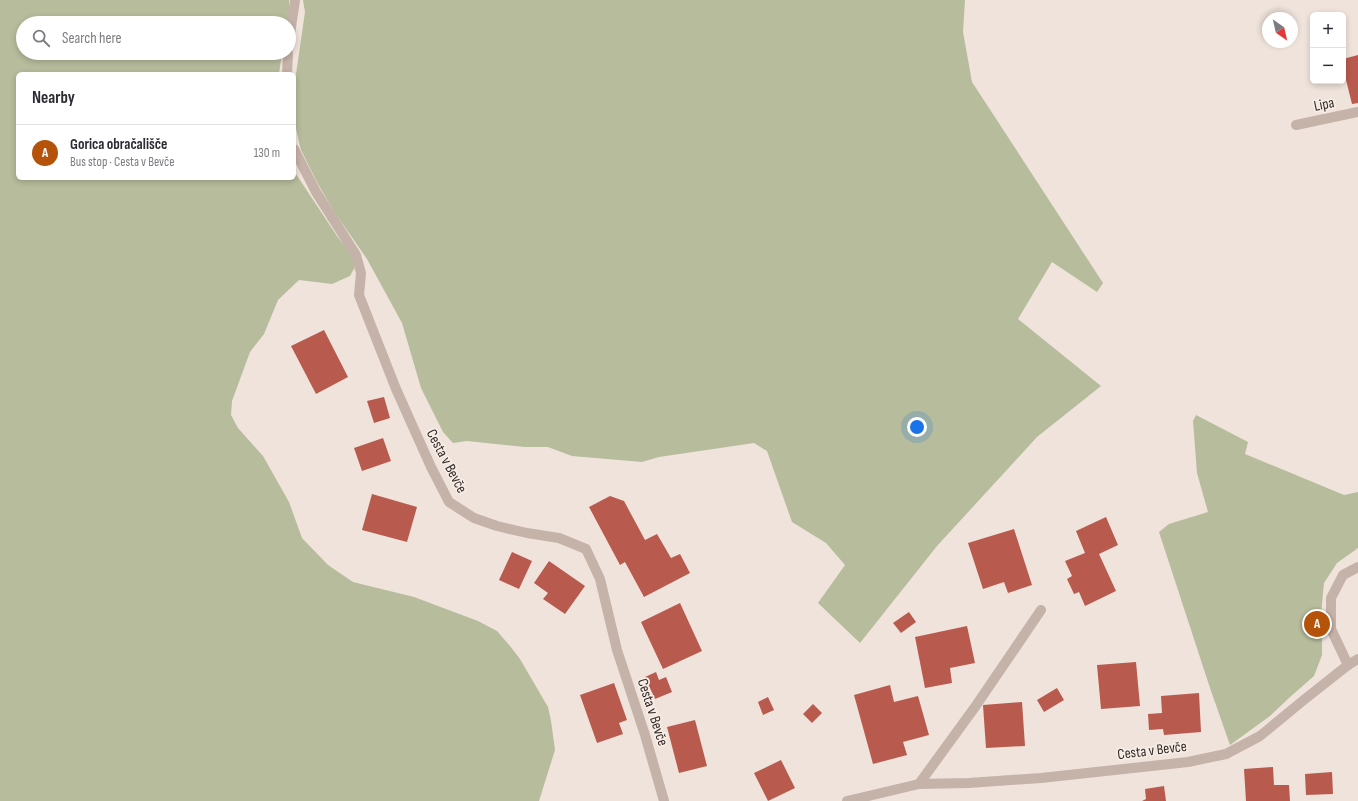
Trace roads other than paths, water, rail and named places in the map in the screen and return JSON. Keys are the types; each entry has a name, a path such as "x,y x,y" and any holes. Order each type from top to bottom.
{"street":[{"path":"293,16 295,0"},
{"path":"287,72 288,60"},
{"name":"Lipa","path":"1296,125 1358,112"},
{"name":"Cesta v Bevče","path":"296,153 316,192 356,255 361,273 359,295 396,389 431,467 449,502 474,518 497,526 559,538 586,549 600,579 617,650 645,735 664,801"},
{"path":"1348,665 1331,629 1331,598 1343,575 1358,567"},
{"path":"919,784 975,707 1040,610"},
{"name":"Cesta v Bevče","path":"847,801 919,784 970,783 1041,778 1188,762 1226,754 1260,736 1348,665 1358,659"}],"place":[{"name":"Gorica obračališče","path":"1317,624"}]}
